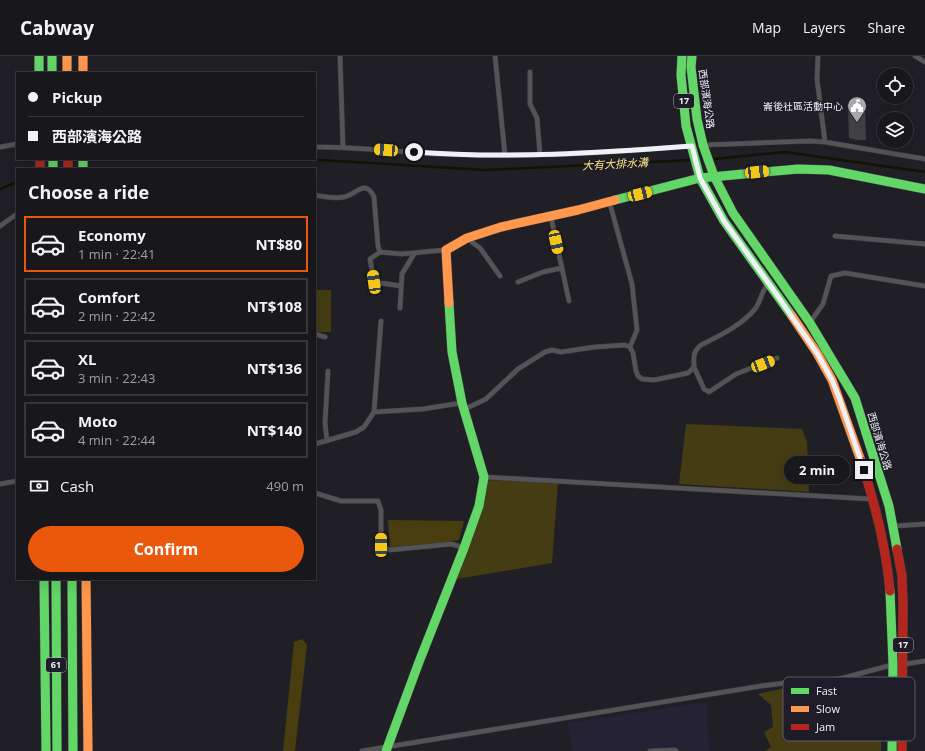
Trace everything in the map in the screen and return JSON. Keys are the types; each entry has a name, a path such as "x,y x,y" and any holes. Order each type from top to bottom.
{"main road":[{"path":"39,56 40,72"},
{"path":"52,56 52,72"},
{"path":"67,56 67,72"},
{"path":"83,56 83,72"},
{"name":"17","path":"682,56 681,75 685,118 700,178 724,221 817,353 832,380 864,470 888,564 891,598 893,677"},
{"name":"西部濱海公路","path":"692,56 691,67 697,119 703,145"},
{"name":"17","path":"703,145 714,176"},
{"path":"387,749 419,662 464,548 478,506 484,477 463,406 452,352 446,250 467,238 501,227 609,202 700,178 714,176 798,169 829,170 925,188"},
{"name":"西部濱海公路","path":"714,176 733,213 810,323 855,398 889,506 902,576 904,604 903,677"},
{"path":"44,580 46,751"},
{"name":"61","path":"56,580 57,751"},
{"name":"61","path":"72,580 73,751"},
{"path":"86,580 88,751"},
{"name":"17","path":"892,741 892,751"},
{"name":"西部濱海公路","path":"902,741 902,751"}],"lane":[{"path":"340,56 342,147"},
{"path":"495,56 505,155"},
{"path":"818,56 817,79 824,142"},
{"path":"915,56 925,62"},
{"path":"530,72 530,104 537,118 540,155"},
{"path":"316,147 342,147 443,154 540,155 784,141 824,142 925,159"},
{"path":"0,147 16,144"},
{"path":"316,195 332,198 346,197 358,188 364,188 371,192 374,197 378,246 380,252"},
{"path":"609,202 632,284 637,330 630,348"},
{"path":"0,226 16,215"},
{"path":"551,216 569,301"},
{"path":"835,236 925,244"},
{"path":"467,238 480,248 500,276"},
{"path":"401,286 374,282 370,259 380,252 414,254 446,250"},
{"path":"400,308 402,274 414,254"},
{"path":"518,282 543,272 562,268"},
{"path":"810,323 823,304 831,276 845,273 925,286"},
{"path":"769,283 763,290 756,307 745,319 695,350 693,354 694,367 704,389 709,392 736,374 777,358"},
{"path":"316,444 356,432 364,427 374,412 381,321"},
{"path":"316,334 326,337"},
{"path":"374,412 463,406 486,399 518,369 545,352 552,350 561,352 595,347 625,345 630,348 633,353 636,371 638,376 642,379 654,380 688,373 694,367"},
{"path":"327,441 325,423 328,371"},
{"path":"484,477 872,499"},
{"path":"0,484 16,481"},
{"path":"316,493 341,501 378,501 381,510 381,545 389,550 451,544 464,548"},
{"path":"881,534 925,524"},
{"path":"846,677 893,664 903,665 925,661"},
{"path":"362,751 387,749 783,683"},
{"path":"650,751 676,751"}],"shaded area":[{"path":"316,290 331,290 331,332 316,332"},
{"path":"686,424 802,429 807,442 809,492 679,484"},
{"path":"486,480 558,482 552,563 457,579"},
{"path":"388,520 464,521 459,540 403,550 390,549"},
{"path":"302,639 307,645 295,751 283,751 294,642"},
{"path":"783,688 783,741 881,741 881,751 765,751 771,747 764,732 773,727 771,705 758,694"},
{"path":"706,702 709,751 573,751 568,723"}],"building":[{"name":"崙後社區活動中心","path":"865,106 866,140 849,138 848,107"}],"waterway":[{"name":"大有大排水溝","path":"714,159 785,152 925,172"},
{"name":"大有大排水溝","path":"316,160 485,170 691,160"},
{"name":"大有大排水溝","path":"0,189 16,182"}],"traffic: fast":[{"path":"39,56 39,72"},
{"path":"52,56 52,72"},
{"path":"682,56 681,75 686,126 700,178 724,221 792,316"},
{"path":"692,56 691,67 697,119 703,145 714,176 733,213 810,323 855,398 889,506 897,549"},
{"path":"53,160 53,168"},
{"path":"83,160 83,168"},
{"path":"615,200 700,178 798,169 829,170 925,189"},
{"path":"386,751 464,548 479,506 484,477 462,403 452,352 449,303"},
{"path":"44,580 46,751"},
{"path":"56,580 57,751"},
{"path":"72,580 73,751"},
{"path":"890,591 893,677"},
{"path":"892,741 892,751"}],"traffic: slow":[{"path":"67,56 67,72"},
{"path":"83,56 83,72"},
{"path":"449,303 446,250 467,238 501,227 578,210 615,200"},
{"path":"792,316 817,353 832,380 861,461"},
{"path":"86,580 88,751"}],"traffic: jam":[{"path":"40,160 40,168"},
{"path":"68,160 68,168"},
{"path":"861,461 879,525 886,558 890,591"},
{"path":"897,549 902,576 903,677"},
{"path":"902,741 902,751"}],"place":[{"name":"崙後社區活動中心","path":"857,123"}],"route":[{"path":"414,152 443,154 540,155 692,146 700,178 724,221 817,353 832,380 864,470"}]}
